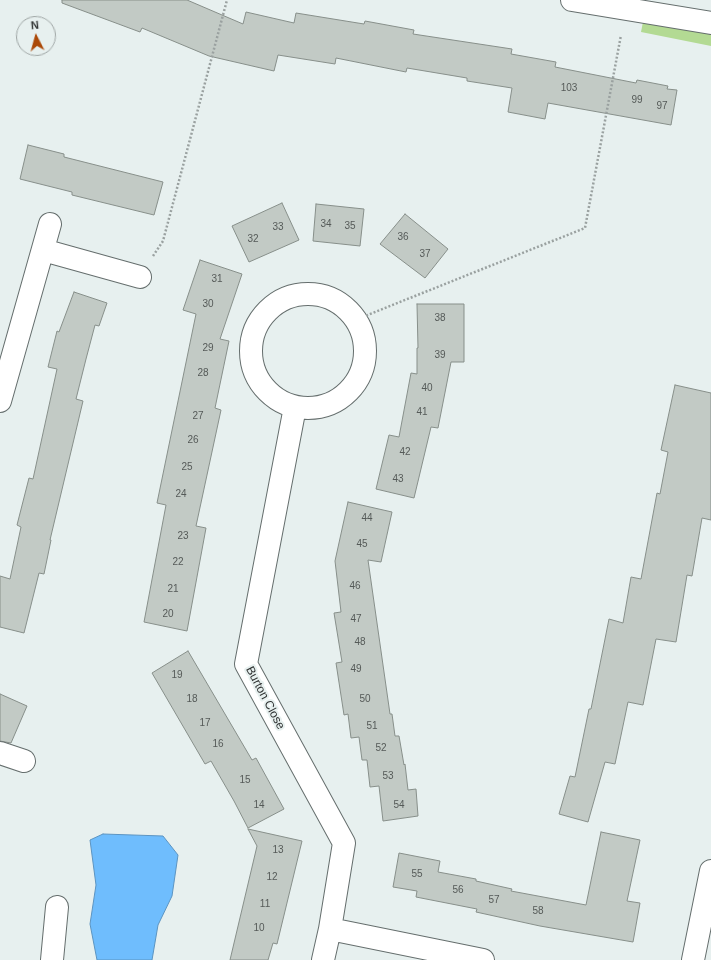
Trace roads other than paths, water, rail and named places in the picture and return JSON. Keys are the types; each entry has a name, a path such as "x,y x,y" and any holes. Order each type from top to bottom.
{"street":[{"path":"572,0 711,23"},
{"path":"0,401 7,350 43,250 50,224"},
{"path":"43,250 140,277"},
{"path":"312,294 327,298 341,305 356,320 362,334 364,354 362,367 358,378 351,388 335,401 323,406 312,408 295,406 279,400 269,393 255,373 252,363 251,342 253,333 259,321 272,306 283,299 293,296 312,294"},
{"name":"Burton Close","path":"295,406 246,664 344,843 330,929 323,960"},
{"path":"0,753 24,761"},
{"path":"693,960 711,871"},
{"path":"52,960 57,907"},
{"path":"330,929 483,960"}],"water":[{"path":"103,834 163,836 178,855 172,896 158,925 152,960 97,960 90,924 96,885 90,840"}]}
